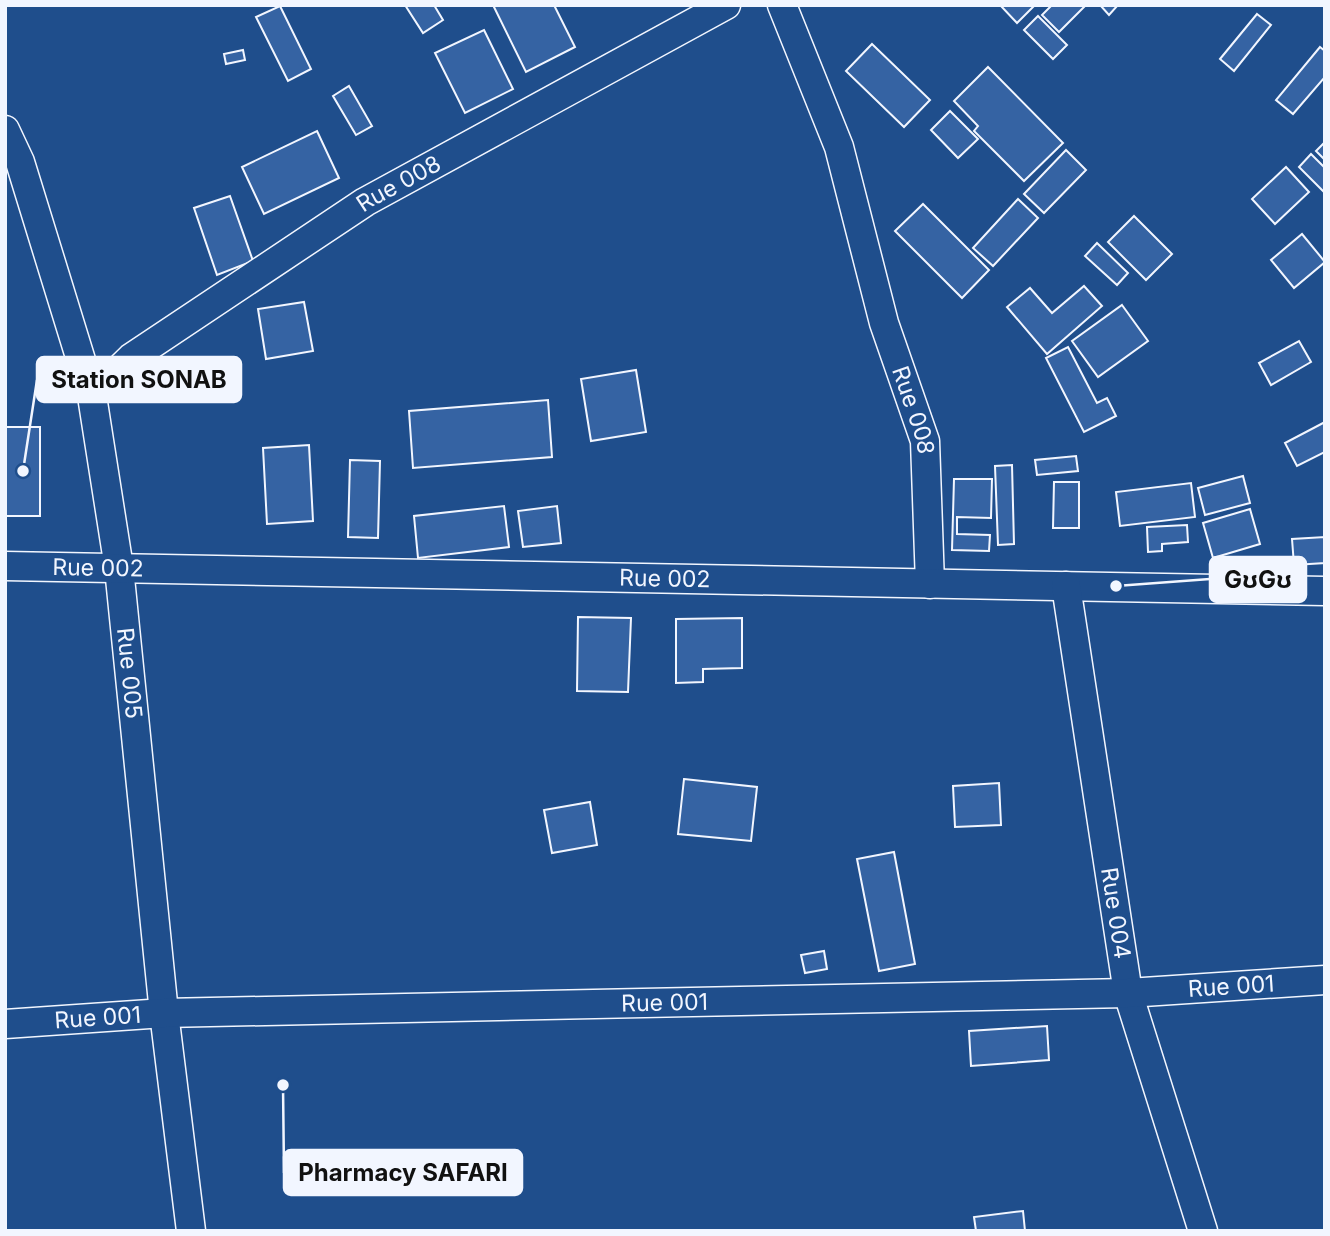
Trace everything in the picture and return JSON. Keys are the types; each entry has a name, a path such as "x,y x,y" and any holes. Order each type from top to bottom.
{"street":[{"name":"Rue 008","path":"92,396 131,358 365,202 726,5"},
{"name":"Rue 008","path":"782,5 839,147 884,323 925,441 930,584"},
{"name":"Rue 005","path":"5,130 20,163 18,193 92,396 119,568 164,1013 191,1231"},
{"name":"Rue 002","path":"5,566 1325,591"},
{"name":"Rue 004","path":"1066,586 1128,993 1203,1231"},
{"name":"Rue 001","path":"5,1024 164,1013 1128,993 1325,980"}],"building":[{"path":"405,5 434,5 443,20 423,33"},
{"path":"493,5 554,5 575,47 526,72"},
{"path":"1000,5 1033,5 1034,6 1017,23"},
{"path":"1052,5 1086,5 1059,32 1042,15"},
{"path":"1100,5 1118,5 1109,15"},
{"path":"280,6 311,69 288,81 256,17"},
{"path":"1257,14 1271,25 1234,71 1220,59"},
{"path":"1038,16 1067,45 1053,59 1024,30"},
{"path":"484,30 513,89 465,113 435,53"},
{"path":"872,44 930,100 904,127 846,71"},
{"path":"1320,47 1325,51 1325,77 1293,114 1276,100"},
{"path":"243,50 245,60 226,64 224,54"},
{"path":"988,67 1063,143 1024,181 974,131 978,126 954,101"},
{"path":"349,86 372,126 356,135 333,96"},
{"path":"950,111 978,139 958,158 931,130"},
{"path":"317,131 339,178 264,214 242,167"},
{"path":"1325,142 1325,160 1316,151"},
{"path":"1066,150 1086,170 1044,213 1024,194"},
{"path":"1311,154 1325,168 1325,193 1299,167"},
{"path":"1286,167 1309,192 1275,224 1252,199"},
{"path":"230,196 253,261 217,275 194,208"},
{"path":"1018,199 1038,218 993,266 973,248"},
{"path":"923,204 989,270 962,298 895,231"},
{"path":"1134,216 1172,254 1146,280 1108,242"},
{"path":"1302,234 1325,262 1294,288 1271,260"},
{"path":"1097,243 1128,273 1117,285 1085,256"},
{"path":"1084,286 1102,306 1047,354 1007,307 1030,288 1052,313"},
{"path":"304,302 313,351 266,359 258,309"},
{"path":"1122,305 1148,341 1098,377 1072,341"},
{"path":"1299,341 1311,362 1271,385 1259,363"},
{"path":"1068,347 1097,403 1107,398 1116,416 1084,432 1046,358"},
{"path":"636,370 646,432 591,441 581,379"},
{"path":"548,400 552,457 413,468 409,411"},
{"path":"1325,422 1325,452 1297,466 1285,443"},
{"path":"5,427 40,427 40,516 5,516"},
{"path":"309,445 313,521 267,524 263,448"},
{"path":"1076,456 1078,471 1037,475 1035,460"},
{"path":"350,460 380,461 378,538 348,537"},
{"path":"1012,465 1014,544 998,545 995,466"},
{"path":"1243,476 1250,503 1205,515 1198,488"},
{"path":"954,479 992,479 991,518 957,517 957,534 990,535 989,551 952,550"},
{"path":"1054,482 1079,482 1079,528 1053,528"},
{"path":"1191,483 1195,517 1120,526 1116,492"},
{"path":"504,506 509,547 418,558 414,516"},
{"path":"557,506 561,543 523,547 518,511"},
{"path":"1250,509 1260,544 1213,558 1203,523"},
{"path":"1187,525 1188,542 1162,544 1162,551 1148,552 1147,527"},
{"path":"1325,537 1325,563 1294,565 1292,539"},
{"path":"578,617 631,618 628,692 577,691"},
{"path":"742,618 742,668 703,669 703,682 676,683 676,619"},
{"path":"684,779 757,787 751,841 678,834"},
{"path":"999,783 1001,825 955,827 953,786"},
{"path":"590,802 597,845 552,853 544,810"},
{"path":"894,852 915,964 879,971 857,859"},
{"path":"824,951 827,969 805,973 801,955"},
{"path":"1047,1026 1049,1060 971,1066 969,1031"},
{"path":"1023,1211 1025,1231 976,1231 974,1217"}],"place":[{"name":"Station SONAB","path":"23,471"},
{"name":"GʊGʊ","path":"1116,586"},
{"name":"Pharmacy SAFARI","path":"283,1085"}]}
